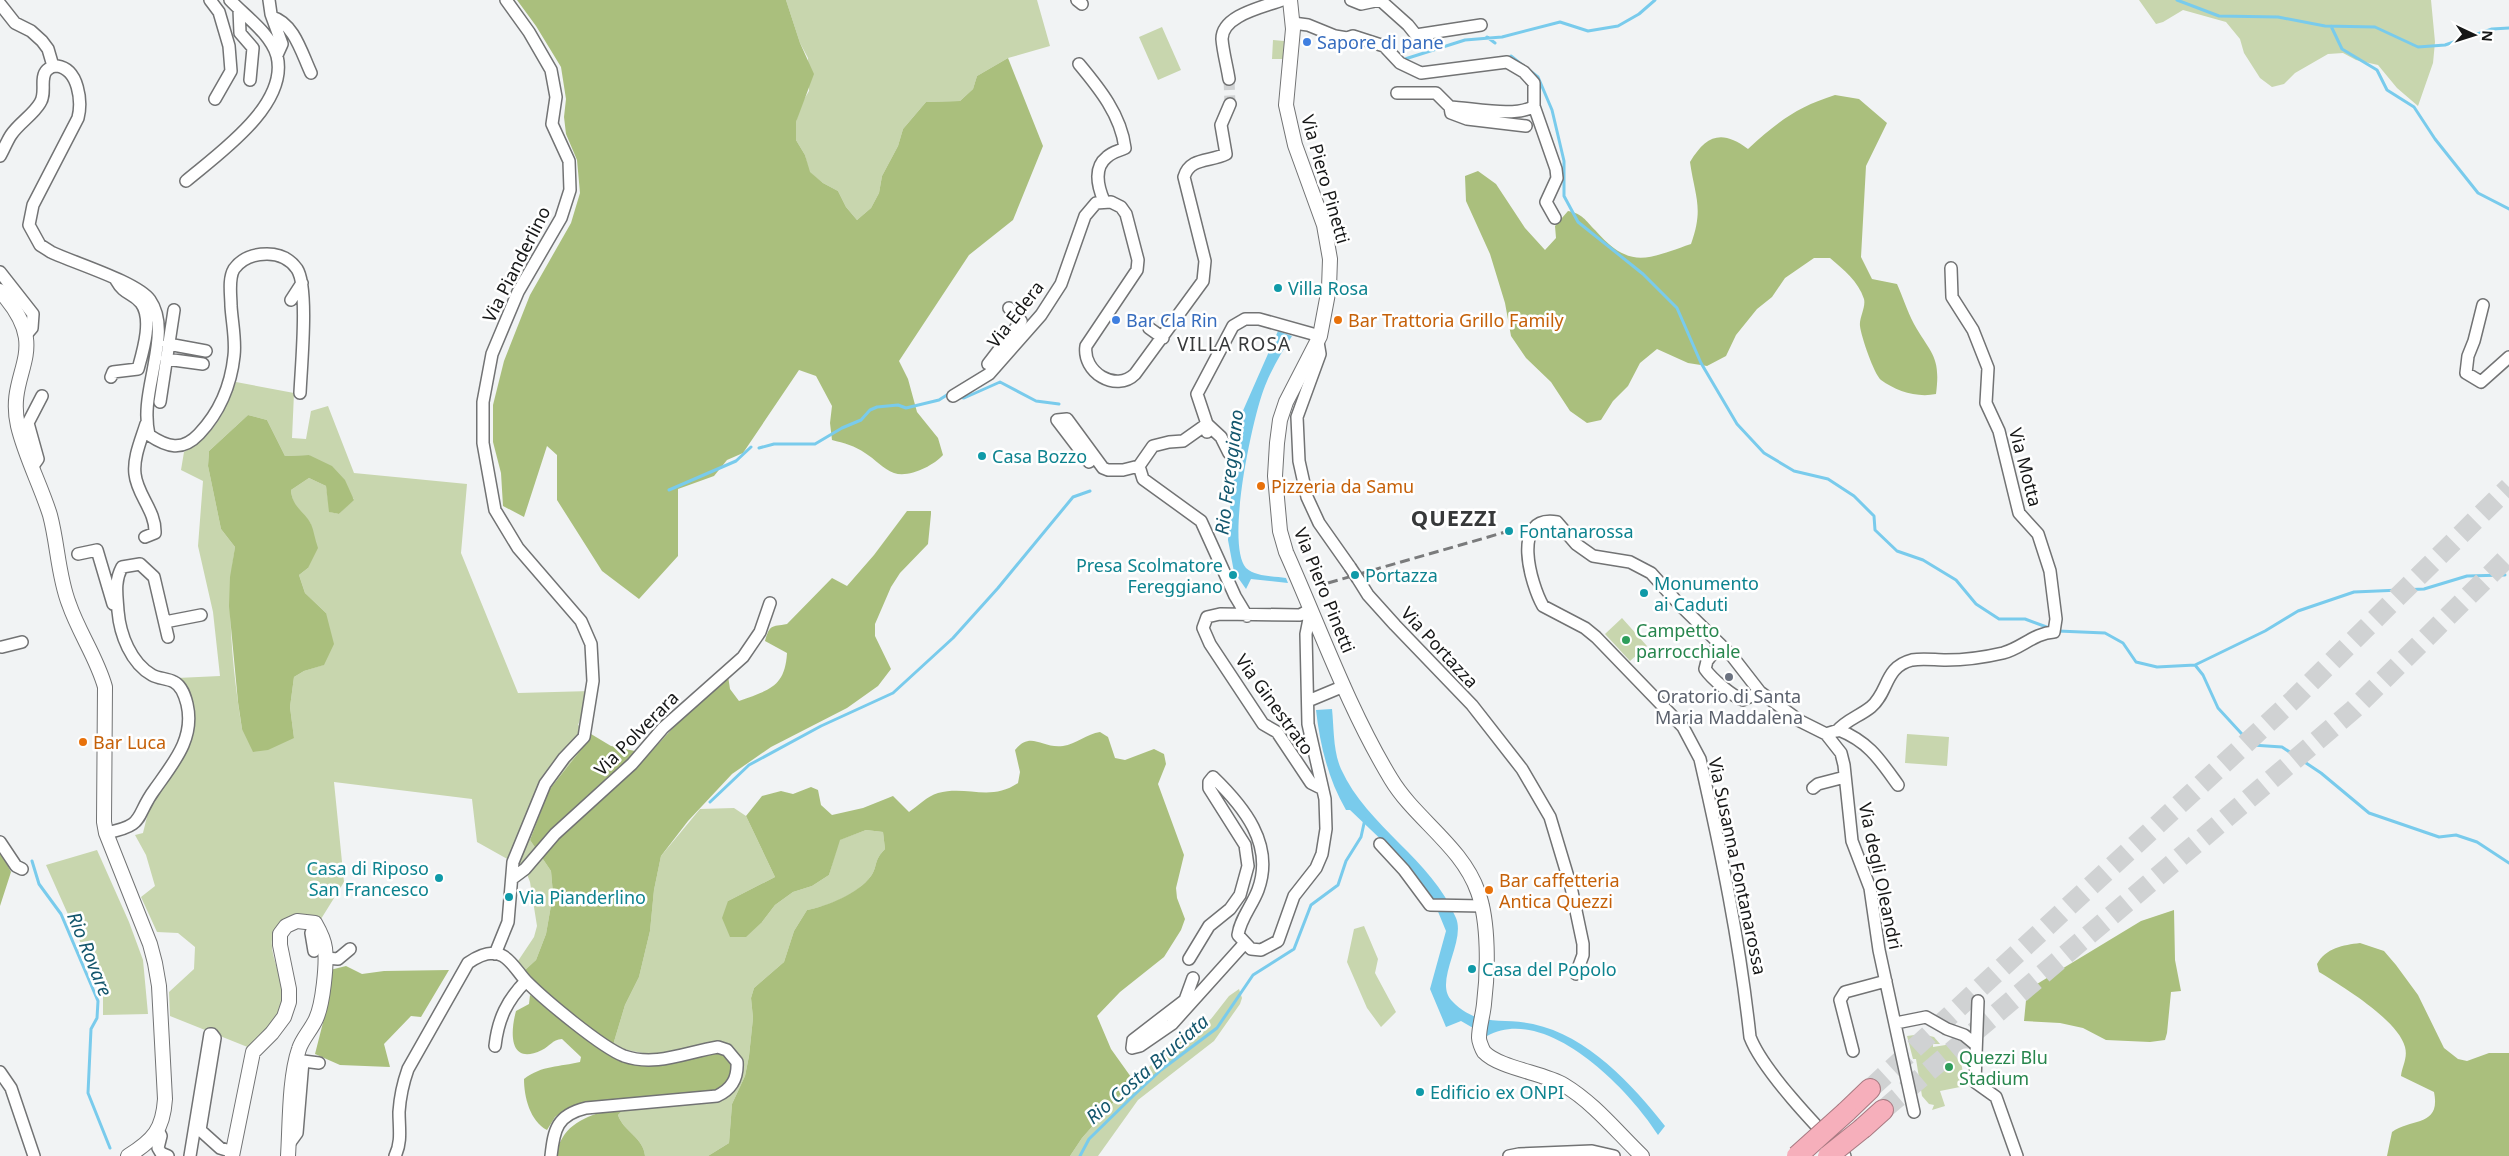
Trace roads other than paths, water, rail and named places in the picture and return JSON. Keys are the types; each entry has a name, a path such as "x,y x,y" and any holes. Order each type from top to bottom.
{"highway":[{"path":"1797,1156 1870,1089"},
{"path":"1828,1156 1882,1110"}],"street":[{"path":"210,0 219,12 229,46 231,71 215,98"},
{"path":"186,182 241,134 273,94 279,74 277,55 266,36 230,0"},
{"path":"269,0 272,17 282,44 277,55"},
{"name":"Via Pianderlino","path":"495,954 508,922 513,862 545,784 564,758 584,737 590,710 593,656 591,644 580,621 518,548 496,510 483,443 483,402 492,354 518,292 561,218 570,190 569,161 552,124 556,97 551,70 533,38 506,0"},
{"path":"1216,34 1225,72 1228,77 1222,38 1224,28 1229,22 1282,0"},
{"name":"Via Piero Pinetti","path":"1290,0 1293,23 1286,105 1294,145 1328,243 1329,288 1319,339 1283,411 1275,462 1280,531 1286,552 1366,734 1392,781 1474,878 1483,906 1486,934 1484,1003 1478,1039 1484,1052 1500,1061 1563,1084 1593,1107 1642,1156"},
{"path":"1351,0 1361,4 1380,0 1408,25 1416,35 1481,24"},
{"path":"0,4 15,23 31,31 42,41 48,50 53,66"},
{"path":"239,9 240,34 253,48 250,80"},
{"path":"272,17 280,19 290,30 311,73"},
{"path":"1293,23 1308,25 1335,36 1347,38 1354,36 1384,46 1400,63 1421,73 1507,62 1524,72 1534,83 1534,106 1556,169 1557,178 1546,202 1555,218"},
{"path":"1079,64 1106,100 1120,126 1125,148 1106,157 1102,163 1098,182 1104,201 1116,204 1126,214 1138,260 1137,270 1086,346 1086,358 1097,373 1110,381 1118,383 1128,381 1163,338 1203,281 1205,261 1184,177 1186,168 1194,163 1226,154 1221,125 1230,104"},
{"path":"0,156 12,135 40,103 44,92 45,73 53,66 64,67 71,73 79,94 81,108 75,127 33,205 29,225 40,245 51,252 131,285 151,301 164,352 160,402"},
{"path":"1397,93 1436,93 1450,107 1451,113 1467,119 1526,126"},
{"path":"1450,107 1510,113 1526,112 1534,106"},
{"name":"Via Edera","path":"986,374 1041,315 1060,284 1085,216 1096,204 1104,201"},
{"path":"146,424 149,435 163,444 174,447 184,445 195,438 221,406 234,355 230,285 233,270 251,256 268,254 283,257 298,270 302,283 300,393"},
{"name":"Via Motta","path":"1831,732 1870,708 1881,697 1890,675 1912,660 1947,660 2000,654 2014,650 2042,632 2055,629 2050,572 2038,534 2019,513 1999,431 1986,403 1988,368 1973,330 1952,297 1951,268"},
{"path":"0,272 33,314 32,328 26,335"},
{"path":"111,377 113,372 138,369 146,327 142,304 133,296 122,291 116,280"},
{"path":"291,300 302,283"},
{"path":"0,291 20,318 26,335 27,347 18,398 18,420 50,517 62,582 68,603 99,668 105,687 104,822 106,833 150,944 159,986 165,1099 164,1118 152,1140 128,1156"},
{"path":"2483,305 2474,341 2468,356 2466,373 2481,382 2509,357"},
{"name":"Via Edera","path":"986,374 984,369 1021,321 1009,308"},
{"path":"145,537 154,533 155,524 135,475 136,456 146,424 147,405 164,352 174,310"},
{"path":"1229,453 1221,437 1207,428 1197,394 1233,326 1245,319 1259,319 1306,333 1319,339"},
{"path":"1149,328 1163,338"},
{"name":"Via Portazza","path":"1319,339 1320,354 1297,418 1299,461 1307,497 1320,522 1368,595 1472,706 1522,769 1550,817 1571,888 1583,944 1583,955 1576,974"},
{"path":"164,352 206,351"},
{"path":"164,352 203,364"},
{"path":"953,396 986,374"},
{"path":"33,466 38,459 28,423 42,396"},
{"path":"1089,462 1057,420 1066,419 1103,468 1108,470 1123,470 1139,466 1153,446 1183,441 1207,428"},
{"path":"1139,466 1143,479 1201,521 1235,596 1247,616"},
{"name":"Via Susanna Fontanarossa","path":"1844,1156 1782,1085 1753,1045 1750,1037 1744,983 1729,897 1700,759 1692,742 1683,727 1596,637 1585,628 1543,606 1532,580 1527,545 1530,534 1541,523 1557,522 1576,544 1593,556 1636,564 1657,579 1719,645 1732,656 1760,692 1800,721 1831,732 1851,734 1866,744 1898,785"},
{"path":"78,554 97,550 131,655 139,666 154,676 175,682 185,694 189,712 187,740 176,760 148,798 140,819 132,826 106,833"},
{"path":"119,620 116,579 122,567 140,564 154,577 168,637"},
{"name":"Via Polverara","path":"513,878 525,869 555,834 632,764 662,728 744,657 760,632 770,604"},
{"name":"Via Ginestrato","path":"1311,609 1300,616 1220,614 1207,617 1203,628 1210,644 1264,724 1277,732 1311,783 1321,788"},
{"name":"Via Ginestrato","path":"1244,944 1250,949 1261,950 1278,941 1294,896 1316,868 1322,854 1326,829 1324,799 1308,724 1306,634 1311,609"},
{"path":"165,622 201,615"},
{"path":"1,646 22,642"},
{"path":"1719,645 1707,661 1705,669 1731,694 1743,700 1760,692"},
{"path":"1308,701 1344,686"},
{"name":"Via degli Oleandri","path":"1831,732 1841,753 1852,842 1870,888 1879,950 1914,1112"},
{"path":"1189,960 1210,926 1230,909 1240,895 1248,866 1245,845 1209,788 1209,782 1213,776 1237,800 1250,819 1262,854 1262,880 1254,901 1240,925 1238,935 1244,944 1172,1024 1140,1046 1132,1048 1134,1040 1185,1000 1193,978"},
{"path":"1813,788 1818,784 1845,777"},
{"path":"0,842 16,866 22,869"},
{"path":"1380,844 1404,870 1430,906 1483,906"},
{"path":"190,1156 210,1034 215,1038 200,1130 220,1148 232,1154 253,1052 272,1034 284,1017 289,1002 289,989 281,950 280,934 286,926 297,921 315,923 325,947 320,954 321,1000 317,1018 299,1049 294,1072 288,1150"},
{"path":"320,954 338,959 350,949"},
{"path":"395,1156 400,1145 399,1110 402,1084 408,1069 468,963 477,956 495,954 509,961 526,982 613,1051 625,1056 659,1060 718,1047 727,1050 737,1062 736,1079 725,1092 717,1096 586,1108 570,1113 558,1123 553,1134 551,1156"},
{"path":"1853,1051 1840,1000 1845,992 1886,981"},
{"path":"495,1046 503,1010 516,991 526,982"},
{"path":"1978,1001 1975,1082 1996,1097 2017,1156"},
{"path":"1896,1023 1926,1017 1964,1035 1975,1044"},
{"path":"288,1150 297,1133 304,1061 319,1063"},
{"path":"0,1072 11,1088 34,1156"},
{"path":"158,1130 161,1136 158,1148 161,1153 168,1156"},
{"path":"1508,1156 1592,1151 1614,1156"}],"water":[{"name":"Rio Fereggiano","path":"1278,331 1292,336 1265,386 1254,423 1243,479 1238,534 1240,554 1246,568 1260,575 1286,578 1288,583 1251,579 1246,589 1234,572 1228,540 1231,496 1236,467 1238,422"},
{"path":"1332,709 1336,755 1341,769 1353,790 1367,809 1431,878 1445,897 1456,918 1457,938 1446,983 1447,993 1452,1001 1471,1015 1491,1020 1533,1024 1553,1030 1590,1050 1623,1078 1665,1126 1658,1135 1628,1096 1607,1075 1584,1056 1560,1041 1535,1031 1510,1029 1487,1036 1461,1021 1446,1027 1430,989 1446,931 1432,897 1410,867 1350,810 1346,810 1334,786 1326,762 1316,710"}],"waterway":[{"path":"1405,59 1465,40 1502,37 1560,22 1588,31 1618,26 1639,14 1655,0"},
{"path":"2177,0 2219,16 2278,17 2325,26 2375,27 2418,47 2445,45 2492,29 2509,28"},
{"path":"2331,26 2342,49 2377,70 2387,90 2414,107 2435,139 2478,193 2509,209"},
{"path":"1487,37 1495,43"},
{"path":"1511,56 1522,65"},
{"path":"1529,70 1538,77 1552,110 1564,161 1564,196 1578,222 1643,274 1677,308 1701,363 1737,424 1764,453 1794,471 1828,479 1854,496 1874,516 1875,530 1897,551 1923,560 1956,580 1976,604 1999,619 2025,619 2052,629"},
{"path":"959,397 964,398 1000,382 1036,401 1059,404"},
{"path":"759,448 774,444 815,444 842,428 861,420 870,410 877,407 898,405 906,408 939,400 950,393"},
{"path":"669,490 736,461 751,447"},
{"path":"710,802 749,765 821,726 893,693 953,638 998,588 1073,497 1090,491"},
{"path":"2195,665 2265,631 2298,611 2354,592 2424,589 2467,576 2505,575"},
{"path":"2058,631 2105,633 2123,643 2136,662 2157,667 2195,665 2203,675 2218,708 2252,745 2282,747 2321,773 2369,813 2439,837 2456,835 2477,842 2509,863"},
{"name":"Rio Costa Bruciata","path":"1080,1156 1089,1139 1134,1095 1161,1070 1217,1028 1253,975 1294,949 1311,905 1338,885 1346,861 1361,837 1365,819"},
{"name":"Rio Rovare","path":"32,861 39,884 61,914 98,1001 97,1018 91,1029 88,1093 110,1148"}],"tunnel":[{"path":"1229,79 1230,104"},
{"path":"1870,1089 2293,700 2509,487"},
{"path":"1883,1110 2353,710 2509,556"}],"railway":[{"path":"1328,583 1509,531"}],"place":[{"name":"Sapore di pane","path":"1307,42"},
{"name":"Villa Rosa","path":"1278,288"},
{"name":"Bar Cla Rin","path":"1116,320"},
{"name":"Bar Trattoria Grillo Family","path":"1338,320"},
{"name":"Casa Bozzo","path":"982,456"},
{"name":"Pizzeria da Samu","path":"1261,486"},
{"name":"Fontanarossa","path":"1509,531"},
{"name":"Presa Scolmatore Fereggiano","path":"1233,575"},
{"name":"Portazza","path":"1355,575"},
{"name":"Monumento ai Caduti","path":"1644,593"},
{"name":"Campetto parrocchiale","path":"1626,640"},
{"name":"Oratorio di Santa Maria Maddalena","path":"1729,677"},
{"name":"Bar Luca","path":"83,742"},
{"name":"Casa di Riposo San Francesco","path":"439,878"},
{"name":"Bar caffetteria Antica Quezzi","path":"1489,890"},
{"name":"Via Pianderlino","path":"509,897"},
{"name":"Casa del Popolo","path":"1472,969"},
{"name":"Quezzi Blu Stadium","path":"1949,1067"},
{"name":"Edificio ex ONPI","path":"1420,1092"}],"district":[{"name":"VILLA ROSA","path":"1234,344"},
{"name":"QUEZZI","path":"1454,517"}]}
